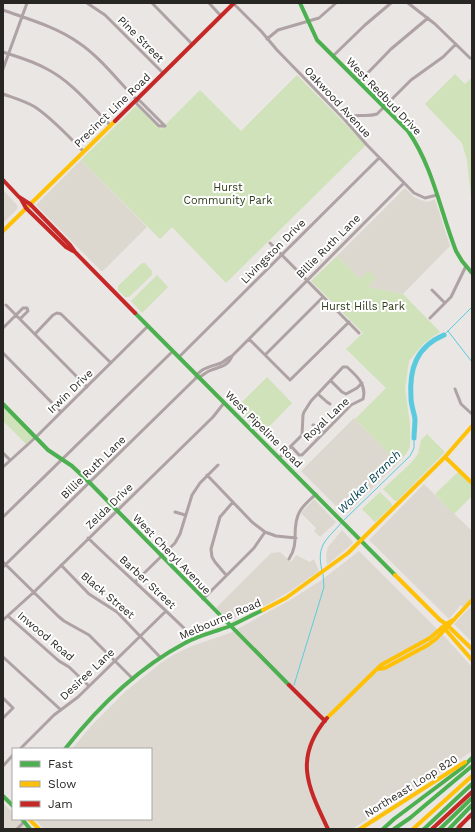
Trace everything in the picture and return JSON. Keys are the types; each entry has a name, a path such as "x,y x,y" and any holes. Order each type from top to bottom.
{"main road":[{"name":"Precinct Line Road","path":"3,231 234,3"},
{"name":"West Redbud Drive","path":"300,3 318,40 408,131 420,148 426,161 453,245 458,256 472,273"},
{"name":"West Pipeline Road","path":"3,180 66,247 75,252 197,377 280,458 440,620 472,660"},
{"name":"West Cheryl Avenue","path":"3,404 48,450 74,468 90,483 325,721"},
{"name":"Melbourne Road","path":"66,748 83,726 133,679 160,657 186,642 230,626 286,598 348,553 445,457 472,426"},
{"path":"445,457 472,483"},
{"path":"328,829 311,792 305,769 308,747 316,732 325,721 382,665 430,638 446,627 472,600"},
{"name":"West Pipeline Road","path":"446,627 472,649"},
{"path":"383,829 462,768 472,758"},
{"name":"Northeast Loop 820","path":"360,829 472,758"},
{"path":"394,829 472,766"},
{"path":"414,829 472,776"},
{"path":"424,829 472,784"},
{"path":"432,829 472,792"},
{"path":"3,796 12,805"},
{"path":"440,829 472,798"},
{"path":"449,829 472,805"},
{"path":"388,829 419,810"},
{"path":"458,829 472,814"},
{"path":"23,820 30,829"},
{"path":"30,820 39,829"}],"street":[{"path":"3,69 27,3"},
{"name":"Pine Street","path":"87,3 105,15 163,73"},
{"path":"152,3 192,44"},
{"path":"209,3 221,16"},
{"name":"Oakwood Avenue","path":"234,3 379,158 414,193 421,197 437,195"},
{"path":"267,39 278,30 308,22 323,15 336,3"},
{"path":"334,56 365,25 391,3"},
{"path":"408,3 428,18 470,58"},
{"path":"3,10 55,30 80,43 165,126 160,126 137,104 136,99"},
{"path":"359,82 392,49 428,18"},
{"path":"344,119 354,115 377,114 411,80 443,57 456,44"},
{"path":"3,52 41,66 57,75 69,84 110,125"},
{"path":"3,94 28,104 43,113 83,151"},
{"name":"Livingston Drive","path":"179,357 379,158"},
{"name":"Billie Ruth Lane","path":"214,367 227,364 232,356 404,183"},
{"path":"270,243 359,333"},
{"path":"430,318 453,294 466,266"},
{"path":"432,290 445,302"},
{"path":"265,355 323,297"},
{"path":"6,305 87,387"},
{"path":"3,328 23,308 27,308 28,312 20,319"},
{"path":"35,334 55,313 61,314 110,363"},
{"path":"249,339 290,380 349,322"},
{"name":"Irwin Drive","path":"3,467 36,437 148,326"},
{"path":"3,517 173,351"},
{"path":"3,353 61,412"},
{"name":"Billie Ruth Lane","path":"4,564 90,483 197,377 232,356"},
{"path":"224,360 227,364"},
{"path":"280,458 302,435 302,415 304,412 318,394 331,381 344,368 347,367 362,383 357,388 344,394 331,381"},
{"name":"Royal Lane","path":"292,446 299,455 302,455 351,405 363,399 364,390 362,383"},
{"path":"455,389 460,404 472,414"},
{"path":"318,394 330,404"},
{"name":"Zelda Drive","path":"3,620 34,592 213,417 224,403"},
{"path":"313,425 323,433"},
{"path":"3,453 10,460"},
{"path":"135,582 178,539 189,501 196,488 218,465"},
{"path":"207,475 252,522 265,532 276,536 296,538"},
{"path":"289,559 295,549 296,522 299,512 316,494"},
{"path":"226,575 212,557 211,549 220,517 234,502"},
{"path":"175,512 185,515"},
{"path":"203,599 254,548 265,532"},
{"name":"Barber Street","path":"88,538 195,639"},
{"path":"4,564 64,621 89,636 133,679"},
{"name":"Black Street","path":"61,565 89,594 116,612 160,657"},
{"name":"Desiree Lane","path":"21,748 61,710 78,697 166,611"},
{"name":"Inwood Road","path":"8,616 59,661 69,667 89,686"},
{"path":"3,657 61,710"},
{"path":"3,698 13,708 3,718"},
{"path":"3,766 12,756"},
{"path":"17,829 23,820"}],"shaded area":[{"path":"81,160 147,227 103,271 101,271 36,205"},
{"path":"405,188 414,197 421,200 428,202 435,199 450,246 403,294 368,287 337,256"},
{"path":"3,190 17,205 17,209 3,223"},
{"path":"354,418 398,463 344,516 301,471"},
{"path":"424,484 472,531 472,597 463,607 461,605 449,619 369,540"},
{"path":"314,499 336,522 320,537 314,531 316,528 301,513"},
{"path":"342,530 353,542 327,565 326,555 328,547"},
{"path":"359,551 445,637 472,667 472,751 352,829 44,829 35,820 152,820 152,748 73,748 92,725 126,691 161,663 173,655 192,646 230,633 292,599 323,579"},
{"path":"280,552 291,562 296,555 310,562 314,559 319,571 292,590 268,604 229,621 216,608 271,553"},
{"path":"472,605 472,642 454,624"},
{"path":"3,803 12,812 12,820 20,820 27,829 3,829"}],"green space":[{"path":"455,74 465,84 472,77 472,207 467,160 462,143 425,104"},
{"name":"Hurst Community Park","path":"297,75 366,145 226,283 172,227 160,239 81,160 136,106 161,129 200,90 241,131"},
{"name":"Hurst Hills Park","path":"337,256 360,279 369,270 376,278 368,287 403,294 440,332 423,344 409,361 405,389 410,425 410,447 398,463 355,419 386,388 346,349 363,333 311,281"},
{"path":"142,263 145,263 152,271 152,275 129,297 125,297 118,290 118,286"},
{"path":"157,275 168,287 142,313 131,301"},
{"path":"267,377 292,403 262,434 236,408"},
{"path":"3,406 33,437 26,444 3,421"},
{"path":"427,434 445,452 397,501 395,501 383,489 411,463 418,454 421,440"},
{"path":"458,472 472,486 472,496 454,514 435,494"},
{"path":"380,492 392,504 392,506 375,522 362,509"}],"waterway":[{"name":"Walker Branch","path":"444,335 472,307"},
{"path":"448,331 472,362"},
{"name":"Walker Branch","path":"414,438 415,419 411,403 411,378 413,368 416,360 427,346 434,340 444,335"},
{"name":"Walker Branch","path":"344,520 410,456 414,448 414,438"},
{"name":"Walker Branch","path":"322,571 320,562 321,549 327,539 342,522"},
{"name":"Walker Branch","path":"294,685 324,587 323,574"}],"traffic: fast":[{"path":"300,3 317,40 408,131 417,145 430,174 456,251 472,273"},
{"path":"135,313 395,575"},
{"path":"3,404 48,450 72,466 90,483 289,685"},
{"path":"66,748 105,704 135,676 151,664 190,640 230,626 263,610"},
{"path":"383,829 462,768 472,758"},
{"path":"394,829 410,818 472,766"},
{"path":"424,829 472,784"},
{"path":"3,796 12,805"},
{"path":"440,829 472,798"},
{"path":"449,829 472,805"},
{"path":"23,820 30,829"},
{"path":"457,829 461,825"}],"traffic: slow":[{"path":"3,231 115,121"},
{"path":"263,610 286,598 348,553 445,457 472,426"},
{"path":"445,457 472,483"},
{"path":"395,575 440,620 472,649"},
{"path":"379,669 385,668 428,645 437,638 472,600"},
{"path":"327,718 381,665 430,638 453,620"},
{"path":"445,629 472,660"},
{"path":"360,829 465,762"},
{"path":"413,829 472,776"},
{"path":"30,820 39,829"}],"traffic: jam":[{"path":"115,121 234,3"},
{"path":"3,180 19,197 30,204 135,313"},
{"path":"21,199 26,208 66,247 73,251"},
{"path":"289,685 325,721"},
{"path":"327,718 316,733 310,746 307,760 307,773 315,800 328,829"},
{"path":"432,829 472,792"},
{"path":"459,827 472,814"}]}
